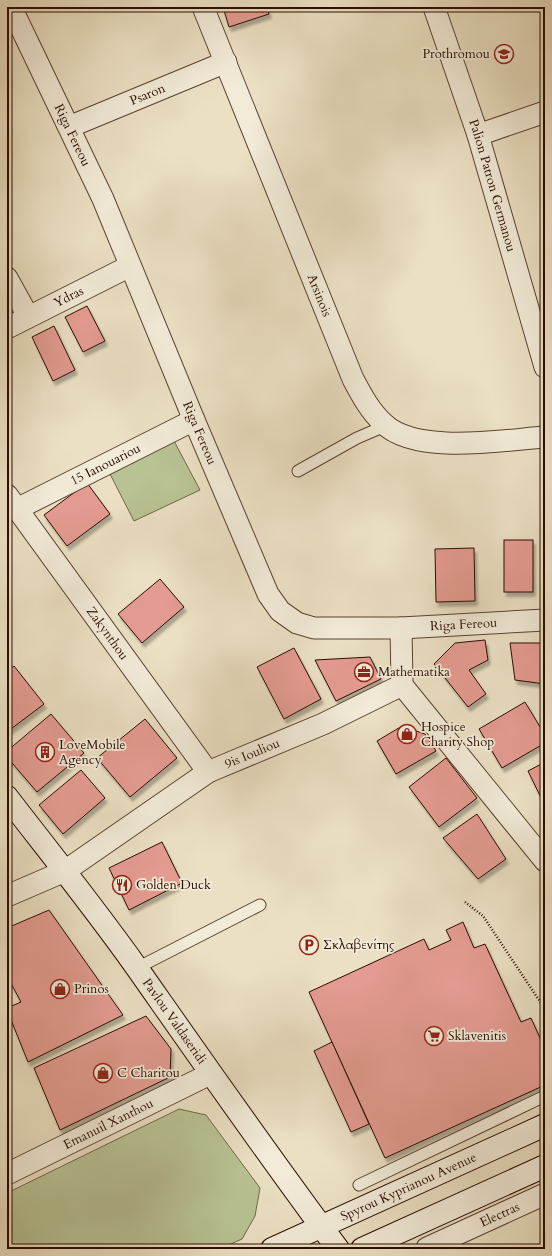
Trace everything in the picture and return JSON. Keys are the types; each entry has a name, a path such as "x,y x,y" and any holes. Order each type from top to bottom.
{"street":[{"name":"Riga Fereou","path":"11,7 103,199 194,420 268,594 280,611 297,623 314,628 401,628 545,620"},
{"name":"Arsinois","path":"203,7 353,379 368,407 385,426 409,438 434,443 469,443 545,437"},
{"name":"Palion Patron Germanou","path":"434,7 478,135 545,367"},
{"name":"Psaron","path":"69,127 226,62"},
{"path":"478,135 545,112"},
{"name":"Ydras","path":"7,328 28,316 130,266"},
{"path":"7,278 28,316"},
{"name":"15 Ianouariou","path":"12,502 194,420"},
{"name":"Zakynthou","path":"12,502 208,772"},
{"path":"401,628 402,685 545,861"},
{"name":"9is Iouliou","path":"7,896 65,871 208,772 323,724 402,685"},
{"name":"Pavlou Valdaseridi","path":"7,797 65,871 137,968 210,1074 338,1249"},
{"name":"Emanuil Xanthou","path":"7,1174 210,1074"},
{"name":"Spyrou Kyprianou Avenue","path":"272,1249 545,1125"},
{"path":"362,1249 545,1166"},
{"name":"Electras","path":"427,1248 458,1242 545,1194"}],"lane":[{"path":"298,470 357,438 385,426"},
{"path":"137,968 260,905"},
{"path":"359,1184 545,1096"}],"path":[{"path":"464,902 483,916 545,1009"}],"green space":[{"path":"173,439 200,490 134,521 110,474"},
{"path":"179,1109 206,1115 260,1188 255,1216 242,1239 220,1249 7,1249 7,1193"}],"building":[{"path":"223,7 267,7 269,14 229,27"},
{"path":"87,306 105,341 83,352 65,317"},
{"path":"54,326 75,370 53,381 32,337"},
{"path":"87,483 110,514 67,546 44,515"},
{"path":"504,540 533,540 533,592 504,592"},
{"path":"474,548 475,601 436,602 435,549"},
{"path":"160,579 184,607 142,643 118,614"},
{"path":"485,640 488,660 469,670 486,694 468,707 434,664 455,643"},
{"path":"510,643 545,643 545,684 515,680"},
{"path":"294,648 321,699 284,719 257,667"},
{"path":"370,657 381,679 336,701 315,660"},
{"path":"14,666 44,704 7,732 7,672"},
{"path":"525,702 545,735 545,743 502,768 479,729"},
{"name":"LoveMobile Agency","path":"51,714 84,753 37,792 7,757 7,751"},
{"path":"145,719 177,758 130,797 97,758"},
{"path":"402,726 425,734 436,751 396,774 377,741"},
{"path":"446,758 477,798 439,827 409,787"},
{"path":"545,762 545,806 528,771"},
{"path":"81,770 105,798 63,834 39,805"},
{"path":"477,814 506,859 478,879 443,838"},
{"path":"162,842 182,883 129,910 109,868"},
{"name":"Prinos","path":"49,910 123,1015 28,1062 7,1010 7,1008 21,1002 7,976 7,928"},
{"name":"Sklavenitis","path":"463,922 474,948 485,944 521,1022 531,1018 545,1049 545,1085 385,1158 309,992 424,939 429,950 451,940 446,930"},
{"name":"C Charitou","path":"146,1016 171,1049 170,1077 60,1130 34,1068"},
{"path":"332,1042 369,1124 351,1132 314,1051"}],"place":[{"name":"Prothromou","path":"504,54"},
{"name":"Mathematika","path":"364,672"},
{"name":"Hospice Charity Shop","path":"407,734"},
{"name":"LoveMobile Agency","path":"45,752"},
{"name":"Golden Duck","path":"122,885"},
{"name":"Σκλαβενίτης","path":"309,945"},
{"name":"Prinos","path":"60,989"},
{"name":"Sklavenitis","path":"434,1036"},
{"name":"C Charitou","path":"103,1073"}]}
